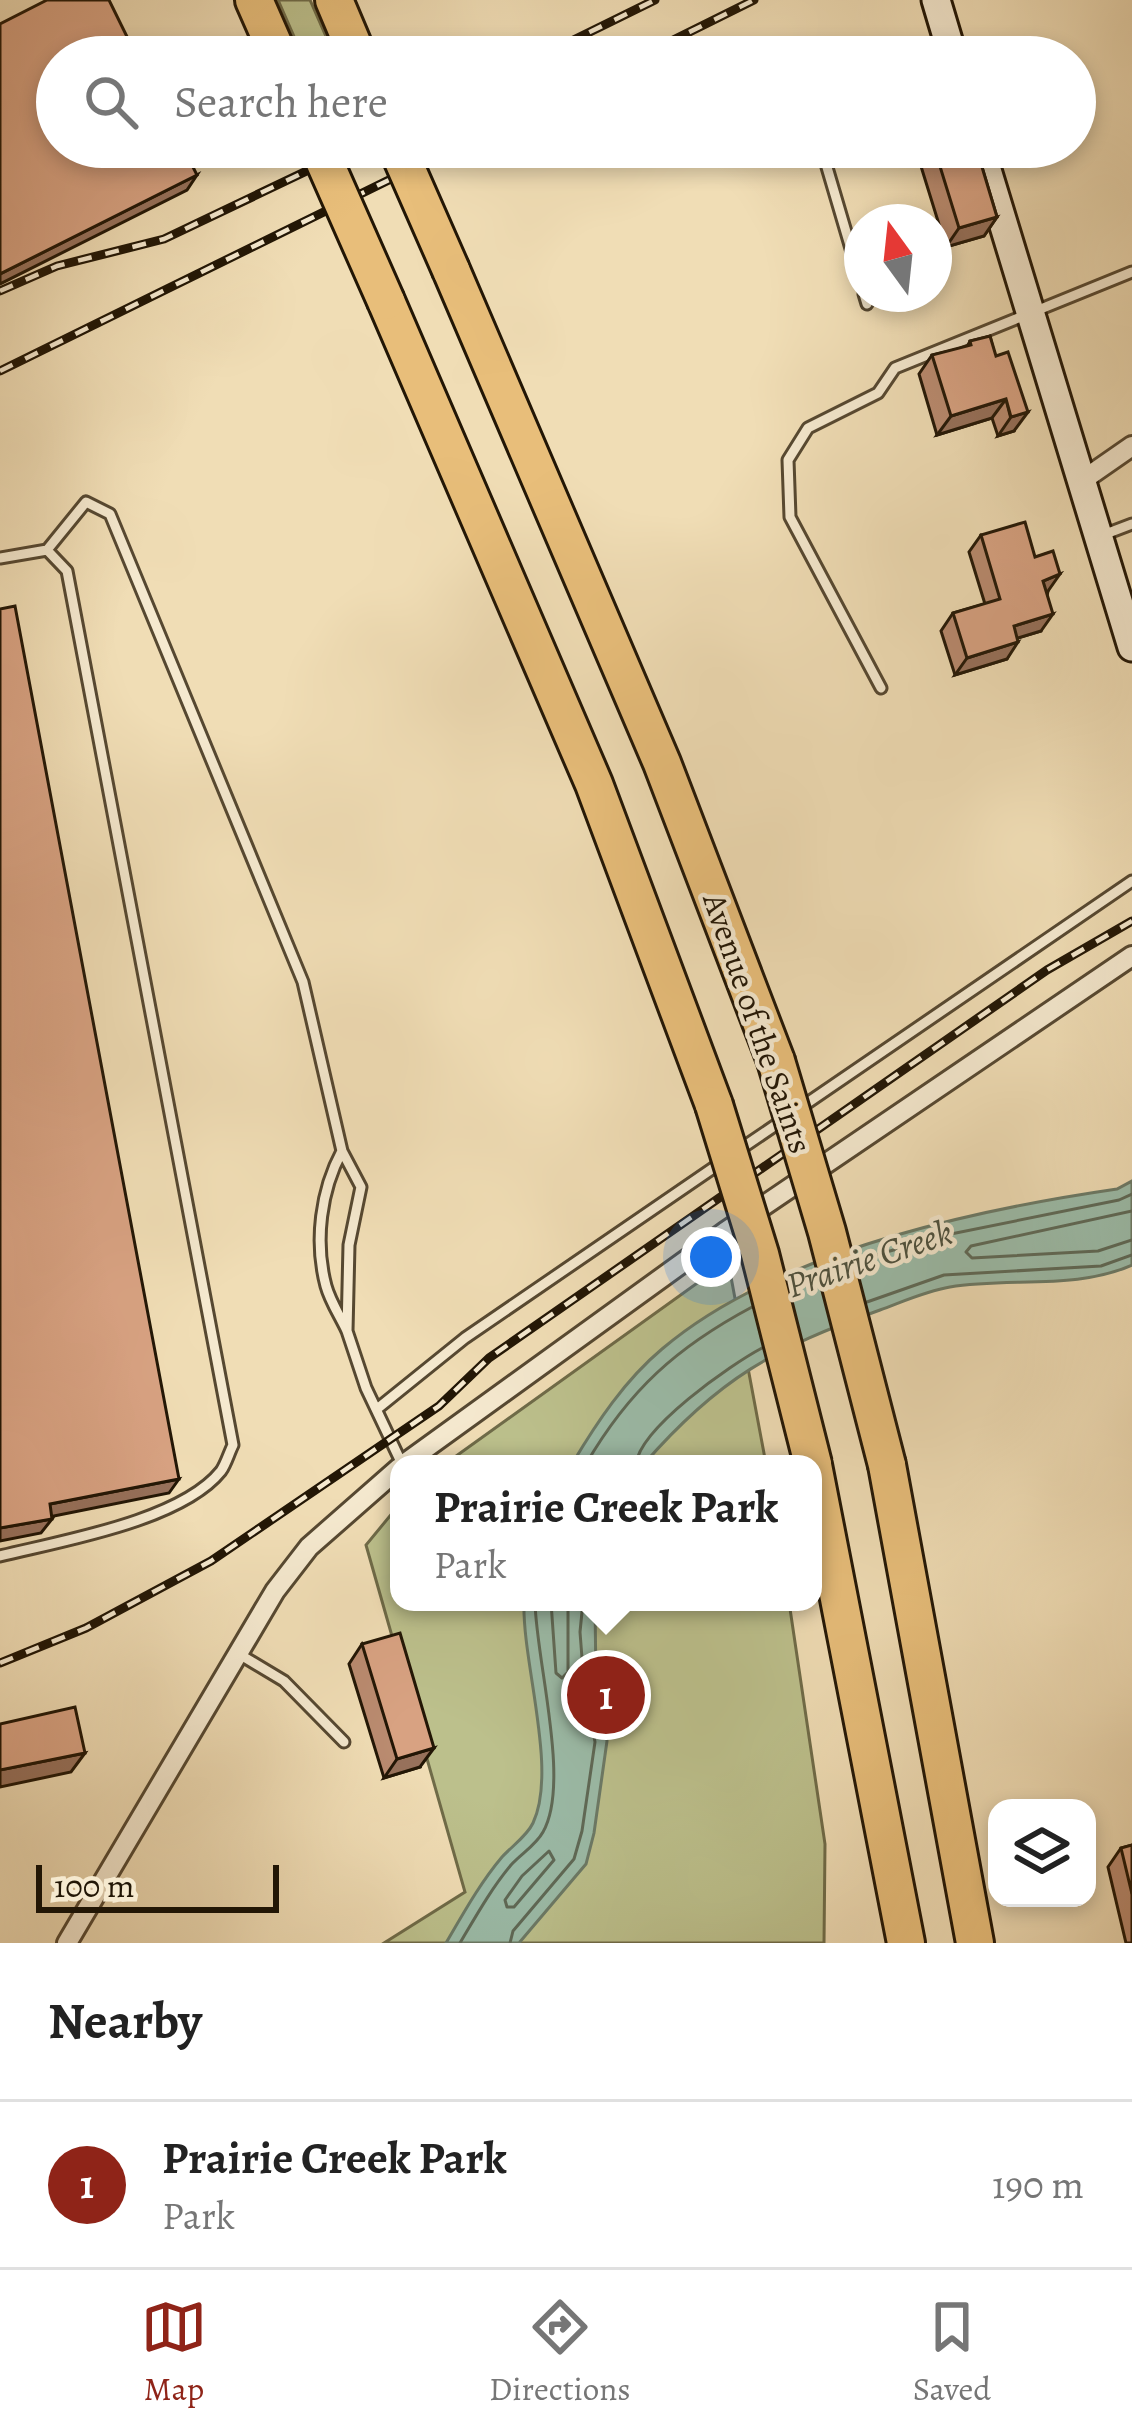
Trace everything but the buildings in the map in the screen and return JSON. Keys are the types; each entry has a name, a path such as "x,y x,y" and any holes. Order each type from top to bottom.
{"highway":[{"path":"337,0 350,36"},
{"path":"256,7 269,36"},
{"name":"Avenue of the Saints","path":"327,168 594,784 714,1105 760,1253 810,1455"},
{"name":"Avenue of the Saints","path":"406,168 662,763 776,1061 827,1232 886,1465 975,1943"},
{"name":"Avenue of the Saints","path":"822,1504 906,1943"},
{"path":"883,1827 886,1943"}],"street":[{"path":"936,0 941,36"},
{"path":"986,168 1132,647"},
{"path":"1082,480 1132,446"},
{"path":"416,1455 725,1232 1132,956"},
{"path":"67,1943 275,1591 309,1547 390,1476"}],"lane":[{"path":"827,168 844,224"},
{"path":"880,688 790,517 788,460 808,428 878,394 895,368 1132,272"},
{"path":"0,558 47,550 86,502 110,514 303,982 342,1151 361,1187 348,1259 346,1331"},
{"path":"1099,536 1132,524"},
{"path":"0,1556 159,1513 188,1499 222,1470 233,1445 67,571 47,550"},
{"path":"377,1409 465,1339 1132,880"},
{"path":"342,1151 325,1183 322,1251 326,1286 365,1388 398,1455"},
{"path":"239,1654 284,1681 344,1742"}],"green space":[{"path":"278,0 310,0 326,36 294,36"},
{"path":"728,1261 764,1455 458,1455"},
{"path":"390,1516 390,1611 790,1611 825,1844 824,1943 384,1943 465,1892 366,1545"}],"water":[{"name":"Prairie Creek","path":"1132,1181 1132,1265 1089,1278 973,1284 914,1297 809,1338 750,1369 697,1409 652,1455 578,1455 612,1402 662,1349 708,1315 761,1286 878,1241 940,1224 1117,1189"},
{"path":"524,1611 595,1611 596,1684 607,1741 594,1833 586,1864 519,1943 446,1943 486,1877 530,1828 540,1801 541,1746"}],"railway":[{"path":"582,36 655,0"},
{"path":"681,36 754,0"},
{"path":"0,291 57,266 164,239 313,168"},
{"path":"0,371 413,168"},
{"path":"0,1663 86,1628 211,1561 439,1406 489,1358 1047,970 1132,921"}],"place":[{"name":"Prairie Creek Park","path":"606,1695"}]}
